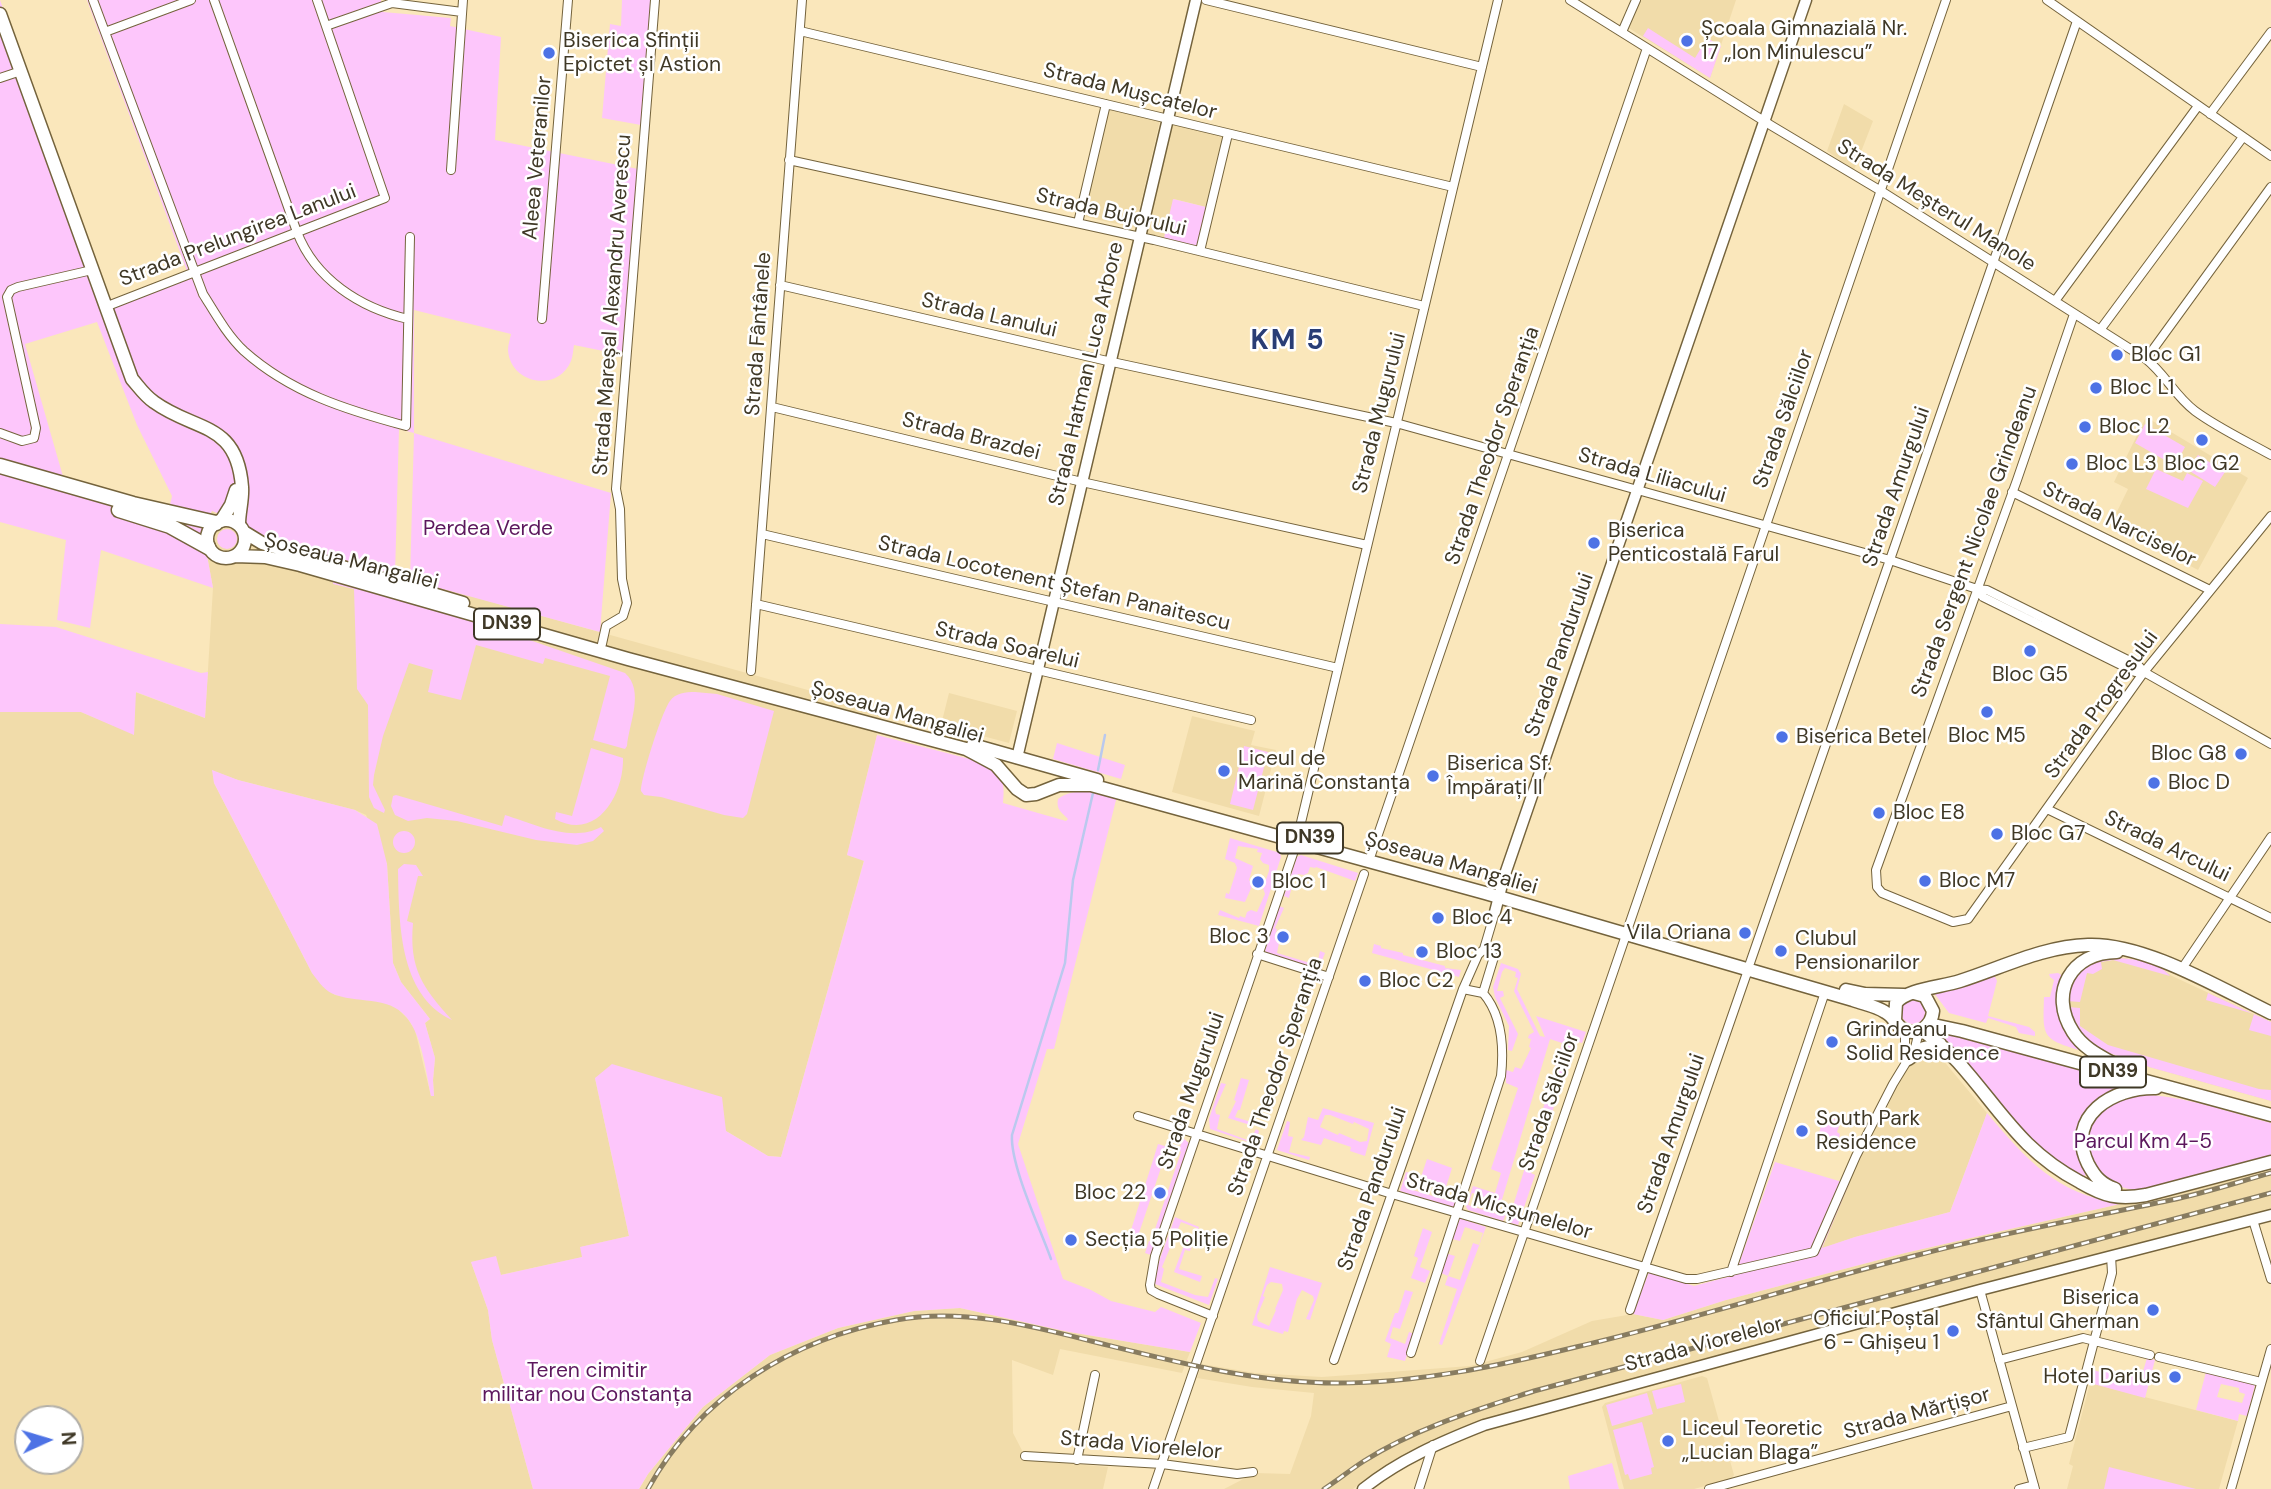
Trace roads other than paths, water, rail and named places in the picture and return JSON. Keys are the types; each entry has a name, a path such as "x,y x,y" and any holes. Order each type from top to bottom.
{"highway":[{"name":"DN39","path":"0,466 173,514 219,522"},
{"name":"DN39","path":"0,475 170,526 208,547"}],"main road":[{"path":"0,14 132,379 153,402 220,435 236,458 240,480 243,549 235,556"},
{"path":"208,547 208,532 231,505 240,480"},
{"name":"DN39","path":"219,522 229,520 241,528"},
{"name":"Șoseaua Mangaliei","path":"241,528 262,543 602,644 1041,764 1749,966 1858,993 1909,994 1959,982 2023,959 2069,947 2109,946 2136,952"},
{"name":"DN39","path":"208,547 221,558 235,556"},
{"name":"Șoseaua Mangaliei","path":"235,556 265,557 300,565 628,659 966,749 996,765 1021,793 1036,794 1059,785 1091,785 1371,855 1499,894"},
{"path":"1015,784 1017,758"},
{"path":"1036,794 1042,791 1047,782 1046,772 1041,764"},
{"path":"2268,1111 2116,1066 2089,1050 2072,1031 2063,1007 2065,985 2070,972 2086,960 2111,952 2136,952 2181,970 2271,1013"},
{"name":"Șoseaua Mangaliei","path":"1749,966 1882,1010 1895,1020"},
{"path":"1895,1020 1894,1009 1909,994"},
{"name":"DN39","path":"1909,994 1925,996 1926,1024"},
{"name":"DN39","path":"1895,1020 1905,1030 1942,1017 2116,1066"},
{"path":"1926,1024 2026,1145 2051,1166 2082,1184 2116,1198 2146,1195 2271,1162"},
{"name":"DN39","path":"1926,1024 2268,1111"},
{"path":"1906,1061 1924,1048 1940,1044"},
{"path":"2100,1183 2086,1160 2082,1142 2083,1131 2092,1112 2109,1098 2131,1090 2154,1088 2187,1091"},
{"path":"2082,1184 2100,1183 2118,1190 2146,1195"}],"street":[{"path":"93,0 203,294 226,330 244,350 279,377 315,398 406,426 410,237"},
{"path":"105,32 191,0"},
{"path":"214,0 297,232 315,266 334,283 370,305 408,319"},
{"path":"317,0 326,26 392,2 462,12"},
{"path":"452,170 463,0"},
{"name":"Aleea Veteranilor","path":"542,319 568,0"},
{"name":"Strada Mareșal Alexandru Averescu","path":"602,644 606,626 623,616 627,603 621,579 620,509 616,489 655,0"},
{"name":"Strada Fântânele","path":"751,671 802,0"},
{"name":"Strada Hatman Luca Arbore","path":"1017,758 1196,0"},
{"path":"1206,0 1482,67"},
{"name":"Strada Mugurului","path":"1213,1316 1152,1290 1150,1285 1155,1256 1298,838 1497,0"},
{"name":"Strada Meșterul Manole","path":"1570,0 1763,121 1881,191 2146,359 2159,369 2169,385 2194,411 2271,455"},
{"path":"1622,32 1636,0"},
{"name":"Strada Pandurului","path":"1334,1360 1463,989 1478,955 1484,949 1499,894 1806,0"},
{"name":"Strada Sălciilor","path":"1480,1361 1946,0"},
{"path":"2047,0 2271,156"},
{"name":"Strada Amurgului","path":"1630,1310 2077,21"},
{"name":"Strada Prelungirea Lanului","path":"105,307 385,198 326,26"},
{"name":"Strada Mușcatelor","path":"800,31 1453,187"},
{"path":"2210,114 2271,32"},
{"name":"Strada Theodor Speranția","path":"1371,855 1647,48"},
{"path":"0,78 21,71"},
{"path":"1078,223 1106,104"},
{"path":"2055,301 2198,106"},
{"path":"1200,251 1228,134"},
{"path":"2099,330 2243,137"},
{"name":"Strada Bujorului","path":"789,160 1140,237 1424,306"},
{"path":"2146,359 2271,187"},
{"path":"0,433 28,441 34,439 36,428 7,297 11,290 18,287 92,270"},
{"name":"Strada Lanului","path":"780,285 1110,362 1396,423"},
{"name":"Strada Sergent Nicolae Grindeanu","path":"1968,919 1953,922 1882,893 1877,887 1876,870 2074,314"},
{"name":"Strada Brazdei","path":"772,407 1082,482 1367,545"},
{"name":"Strada Liliacului","path":"1396,423 1890,561 1977,589 1983,597 2013,612 2135,672 2144,672 2271,744"},
{"name":"Strada Narciselor","path":"2012,492 2210,590"},
{"name":"Strada Progresului","path":"1968,919 2144,672 2271,516"},
{"name":"Strada Locotenent Ștefan Panaitescu","path":"762,534 1338,668"},
{"name":"Strada Soarelui","path":"756,604 1251,720"},
{"name":"Strada Arcului","path":"2047,809 2271,918"},
{"path":"2181,970 2271,837"},
{"name":"Strada Theodor Speranția","path":"1153,1489 1364,874"},
{"path":"1483,993 1494,957 1484,949"},
{"path":"1257,954 1329,977"},
{"path":"1411,1353 1501,1076 1500,1027 1494,1010 1483,993 1463,989"},
{"path":"1731,1272 1825,992"},
{"path":"1906,1061 1926,1024"},
{"path":"1905,1030 1906,1061"},
{"name":"Strada Micșunelelor","path":"1138,1116 1456,1213 1686,1279 1697,1279 1814,1252 1856,1156 1906,1061"},
{"name":"Strada Viorelelor","path":"1363,1489 1433,1445 1484,1425 1980,1290 2271,1215"},
{"path":"2253,1220 2271,1279"},
{"path":"2261,1246 2271,1248"},
{"path":"2023,1448 2069,1437 2112,1273 2110,1256"},
{"path":"1980,1290 2034,1487 2019,1489"},
{"path":"1999,1360 2083,1338 2262,1382"},
{"path":"2231,1489 2271,1349"},
{"path":"1077,1460 1095,1375"},
{"name":"Strada Mărțișor","path":"1709,1489 2012,1406"},
{"path":"1419,1489 1433,1445"},
{"name":"Strada Viorelelor","path":"1025,1456 1162,1464 1237,1474 1253,1472"}],"waterway":[{"path":"1098,770 1105,735"},
{"path":"1051,1259 1021,1179 1012,1135 1065,963 1073,880 1093,793"}],"railway":[{"path":"648,1489 669,1456 694,1426 722,1399 752,1376 821,1341 896,1320 945,1316 995,1320 1183,1363 1275,1379 1338,1383 1428,1377 1547,1354 1949,1247 2184,1197 2271,1173"},
{"path":"1324,1489 1364,1461 1404,1439 1490,1405 1534,1391 2271,1193"}],"place":[{"name":"Școala Gimnazială Nr. 17 „Ion Minulescu”","path":"1687,41"},
{"name":"Biserica Sfinții Epictet și Astion","path":"549,53"},
{"name":"Bloc G1","path":"2117,355"},
{"name":"Bloc L1","path":"2096,388"},
{"name":"Bloc L2","path":"2085,427"},
{"name":"Bloc G2","path":"2202,440"},
{"name":"Bloc L3","path":"2072,464"},
{"name":"Biserica Penticostală Farul","path":"1594,543"},
{"name":"Bloc G5","path":"2030,651"},
{"name":"Bloc M5","path":"1987,712"},
{"name":"Biserica Betel","path":"1782,737"},
{"name":"Bloc G8","path":"2241,754"},
{"name":"Liceul de Marină Constanța","path":"1224,771"},
{"name":"Biserica Sf. Împărați II","path":"1433,776"},
{"name":"Bloc D","path":"2154,783"},
{"name":"Bloc E8","path":"1879,813"},
{"name":"Bloc G7","path":"1997,834"},
{"name":"Bloc M7","path":"1925,881"},
{"name":"Bloc 1","path":"1258,882"},
{"name":"Bloc 4","path":"1438,918"},
{"name":"Vila Oriana","path":"1745,933"},
{"name":"Bloc 3","path":"1283,937"},
{"name":"Clubul Pensionarilor","path":"1781,951"},
{"name":"Bloc 13","path":"1422,952"},
{"name":"Bloc C2","path":"1365,981"},
{"name":"Grindeanu Solid Residence","path":"1832,1042"},
{"name":"South Park Residence","path":"1802,1131"},
{"name":"Bloc 22","path":"1160,1193"},
{"name":"Secția 5 Poliție","path":"1071,1240"},
{"name":"Biserica Sfântul Gherman","path":"2153,1310"},
{"name":"Oficiul Poștal 6 - Ghișeu 1","path":"1953,1331"},
{"name":"Hotel Darius","path":"2175,1377"},
{"name":"Liceul Teoretic „Lucian Blaga”","path":"1668,1441"}],"district":[{"name":"KM 5","path":"1288,342"}],"park label":[{"name":"Perdea Verde","path":"488,529"},
{"name":"Parcul Km 4-5","path":"2143,1142"},
{"name":"Teren cimitir militar nou Constanța","path":"587,1383"}]}
